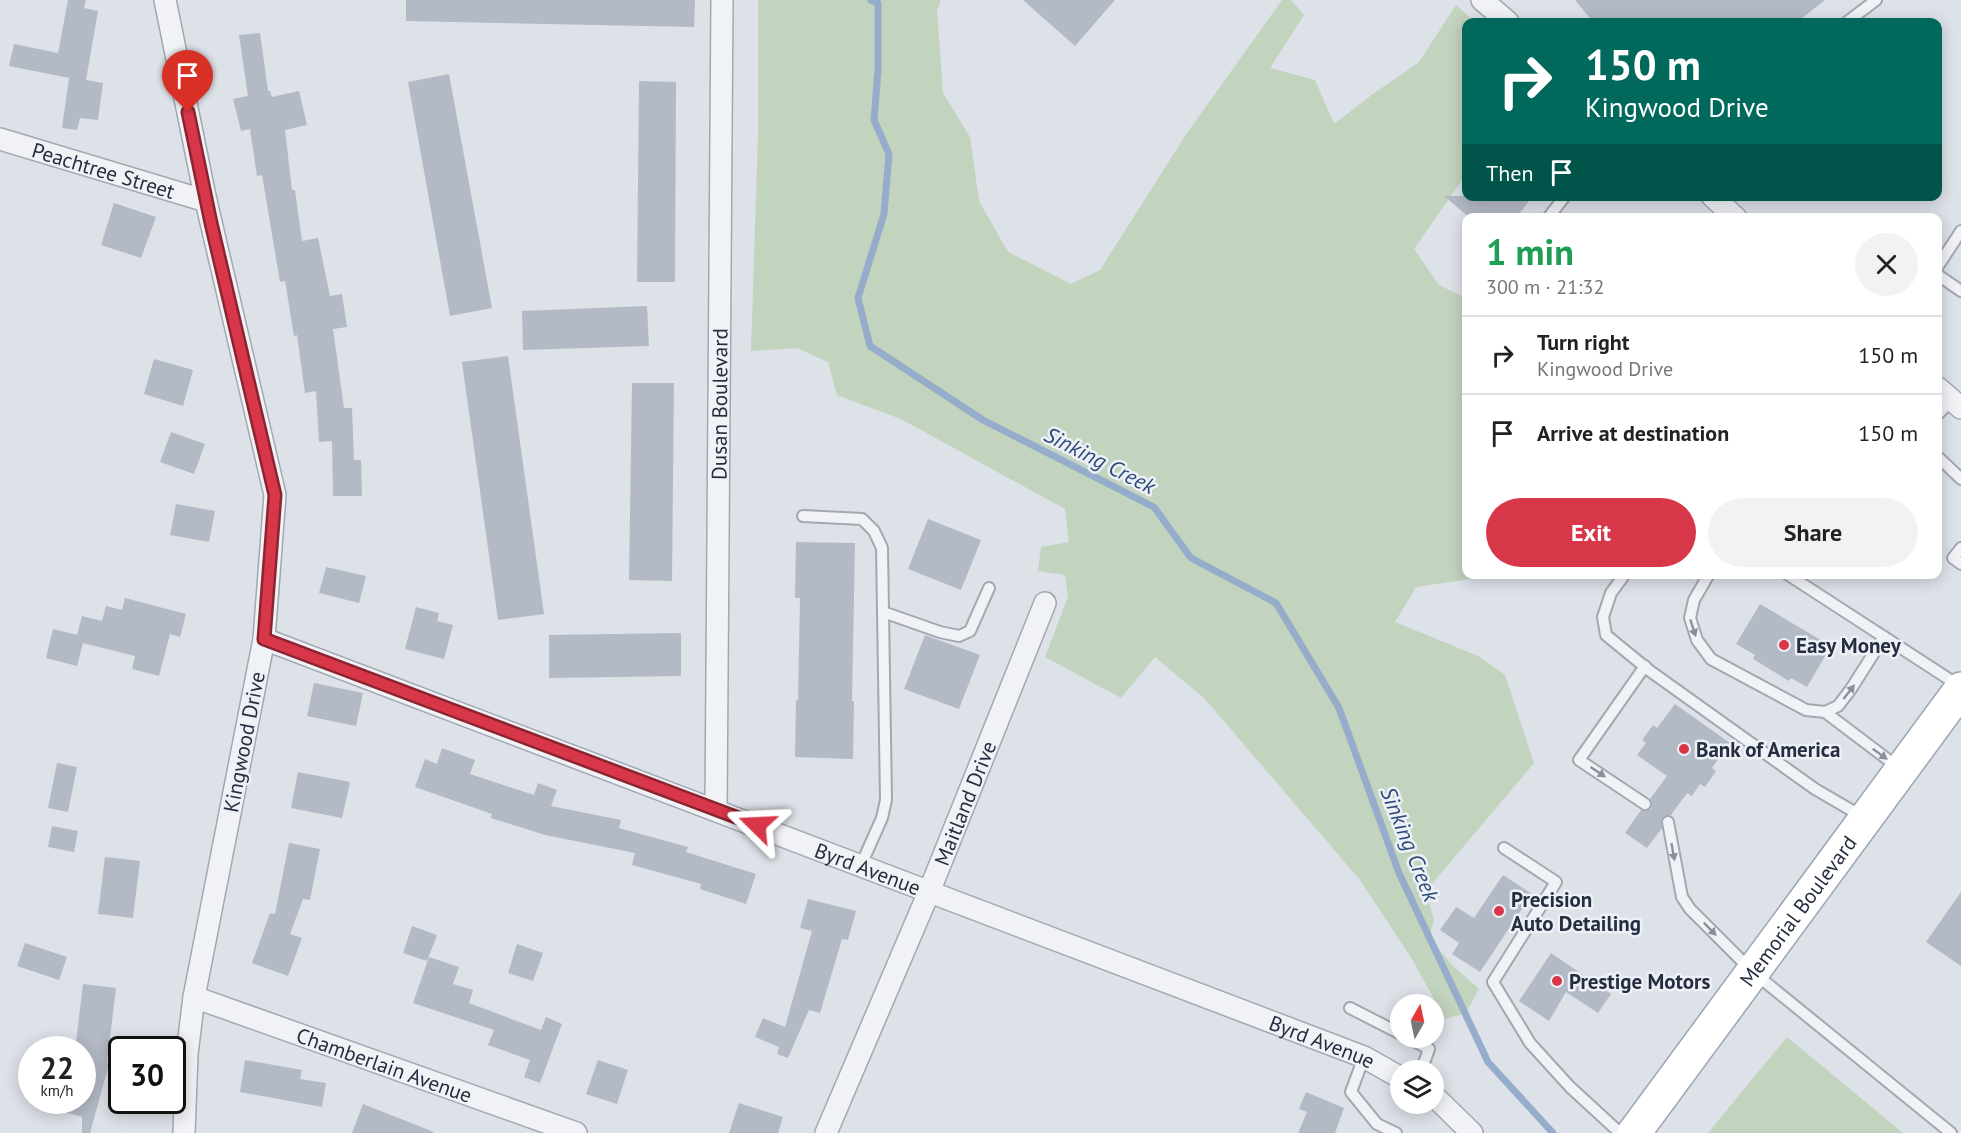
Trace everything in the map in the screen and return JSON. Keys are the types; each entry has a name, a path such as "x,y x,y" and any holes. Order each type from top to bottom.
{"main road":[{"name":"Memorial Boulevard","path":"1635,1133 1961,688"}],"street":[{"name":"Kingwood Drive","path":"165,0 206,201 275,495 264,639 194,997 187,1054 184,1133"},
{"name":"Dusan Boulevard","path":"716,809 722,0"},
{"path":"1482,0 1503,18"},
{"name":"Peachtree Street","path":"0,139 206,201"},
{"path":"1717,201 1731,213"},
{"name":"Maitland Drive","path":"826,1133 929,892 1045,603"},
{"name":"Byrd Avenue","path":"264,639 1364,1057 1390,1072"},
{"name":"Chamberlain Avenue","path":"194,997 576,1133"},
{"path":"1444,1106 1472,1133"}],"lane":[{"path":"1852,18 1876,0"},
{"path":"1552,213 1561,201"},
{"path":"1942,260 1961,231"},
{"path":"1942,278 1961,291"},
{"path":"1942,461 1961,479"},
{"path":"803,516 862,519 874,531 882,548 886,800 882,818 861,865"},
{"path":"1961,548 1953,558 1961,564"},
{"path":"1621,579 1611,593 1603,617 1606,635 1644,666 1815,789 1866,819"},
{"path":"1706,579 1694,600 1690,618 1697,640 1711,659 1806,710 1825,712 1902,770"},
{"path":"1795,579 1961,688"},
{"path":"883,612 940,632 960,636 970,631 989,588"},
{"path":"1825,712 1838,705 1851,689 1884,637"},
{"path":"1644,666 1579,760 1645,804"},
{"path":"1668,822 1682,897 1690,909 1753,972 1951,1133"},
{"path":"1504,848 1556,882 1493,982 1530,1044 1570,1087 1620,1133"},
{"path":"1350,1008 1390,1028"},
{"path":"1364,1057 1351,1092 1377,1124 1396,1133"}],"green space":[{"path":"758,0 941,0 937,10 943,93 970,137 979,201 1008,252 1071,284 1100,270 1187,133 1282,0 1291,0 1304,15 1270,68 1315,80 1334,124 1419,62 1456,5 1471,18 1462,18 1462,180 1414,249 1439,285 1462,296 1462,579 1470,579 1416,587 1395,622 1478,656 1505,675 1534,763 1426,891 1434,920 1429,937 1452,965 1479,989 1466,1013 1445,1019 1444,994 1431,994 1412,959 1360,880 1204,698 1155,657 1121,698 1045,657 1068,597 1065,575 1038,571 1041,547 1069,542 1065,509 901,419 837,395 828,362 797,348 751,351 758,136"},
{"path":"1787,1037 1903,1133 1708,1133"}],"building":[{"path":"68,0 86,0 84,8 98,11 86,80 103,83 98,120 80,118 77,130 62,128 69,78 9,66 14,44 58,53"},
{"path":"406,0 695,0 694,27 406,21"},
{"path":"1023,0 1115,0 1075,46"},
{"path":"1575,0 1825,0 1802,18 1590,18"},
{"path":"260,33 268,91 272,97 299,91 307,125 285,130 292,190 295,190 302,241 318,238 330,296 342,294 347,327 333,329 344,408 352,408 354,460 361,460 362,496 333,496 332,441 319,442 316,391 305,393 297,335 294,336 285,281 280,282 262,175 257,176 250,129 241,131 233,99 248,96 239,35"},
{"path":"449,74 492,308 450,316 408,82"},
{"path":"639,81 676,82 675,282 637,282"},
{"path":"1444,196 1462,196 1462,201 1529,201 1520,213 1464,213"},
{"path":"114,203 156,217 141,258 101,245"},
{"path":"647,306 649,346 523,350 522,311"},
{"path":"508,356 544,614 498,620 462,362"},
{"path":"154,359 193,370 183,406 144,394"},
{"path":"632,383 674,383 672,581 629,580"},
{"path":"171,432 205,444 194,474 160,462"},
{"path":"176,504 215,511 209,542 170,535"},
{"path":"928,519 981,540 961,590 908,569"},
{"path":"796,542 855,543 853,759 795,757 800,598 795,598"},
{"path":"326,567 366,576 359,603 319,593"},
{"path":"125,598 186,614 180,637 170,634 159,676 132,669 135,656 83,643 77,666 46,658 53,629 77,635 82,616 102,621 106,606 122,610"},
{"name":"Easy Money","path":"1760,604 1831,646 1807,687 1791,678 1789,681 1753,659 1755,655 1736,644"},
{"path":"416,607 439,613 437,621 453,625 444,659 405,649"},
{"path":"681,633 681,676 549,678 549,635"},
{"path":"925,635 980,655 959,709 904,689"},
{"path":"314,683 363,693 356,726 307,716"},
{"path":"1675,704 1730,743 1712,768 1716,771 1705,787 1700,784 1692,796 1687,793 1671,815 1663,817 1662,828 1647,848 1625,833 1641,810 1651,809 1650,799 1667,776 1637,755 1646,743 1642,740 1653,725 1657,728"},
{"path":"442,748 475,760 470,774 534,795 538,783 557,790 551,806 621,820 619,828 688,847 686,852 756,874 746,904 700,889 701,884 632,865 635,853 545,835 491,818 492,814 415,787 425,759 437,764"},
{"path":"57,763 77,767 68,812 48,808"},
{"path":"298,772 350,782 342,818 291,808"},
{"path":"52,826 78,831 74,852 48,847"},
{"path":"289,843 320,849 310,900 303,899 290,934 302,938 288,976 252,963 270,913 275,914"},
{"path":"105,857 140,861 133,918 98,914"},
{"path":"1503,875 1532,894 1480,972 1452,954 1459,943 1440,930 1456,907 1474,918"},
{"path":"1961,892 1961,966 1926,942"},
{"path":"808,899 856,911 848,940 842,939 820,1013 809,1010 788,1058 777,1054 779,1047 755,1037 763,1018 785,1027 812,931 800,928"},
{"path":"412,926 437,935 427,961 403,953"},
{"path":"25,943 67,957 59,980 17,966"},
{"path":"517,944 543,953 533,981 508,973"},
{"path":"1551,953 1611,994 1598,1013 1566,992 1549,1021 1519,1001"},
{"path":"429,957 459,967 453,984 473,990 469,1003 541,1030 546,1017 562,1024 540,1083 524,1077 530,1060 488,1045 494,1030 413,1003"},
{"path":"83,984 116,988 110,1036 108,1036 108,1068 96,1111 96,1036 77,1036"},
{"path":"245,1060 302,1070 300,1079 326,1083 322,1107 240,1092"},
{"path":"598,1060 628,1070 617,1104 586,1094"},
{"path":"1306,1092 1344,1108 1335,1133 1298,1133 1307,1112 1299,1109"},
{"path":"739,1103 783,1117 778,1133 729,1133"},
{"path":"363,1104 434,1132 352,1133"},
{"path":"72,1114 95,1114 90,1133 82,1133 82,1117"}],"waterway":[{"name":"Sinking Creek","path":"871,0 878,3 878,70 874,120 889,154 884,214 858,298 870,346 983,420 1154,507 1191,558 1276,603 1339,708 1399,873 1488,1062 1553,1133"}],"place":[{"name":"Easy Money","path":"1784,645"},
{"name":"Bank of America","path":"1684,749"},
{"name":"Precision Auto Detailing","path":"1499,911"},
{"name":"Prestige Motors","path":"1557,981"}],"route":[{"path":"188,112 211,223 275,495 264,639 757,825"}]}
